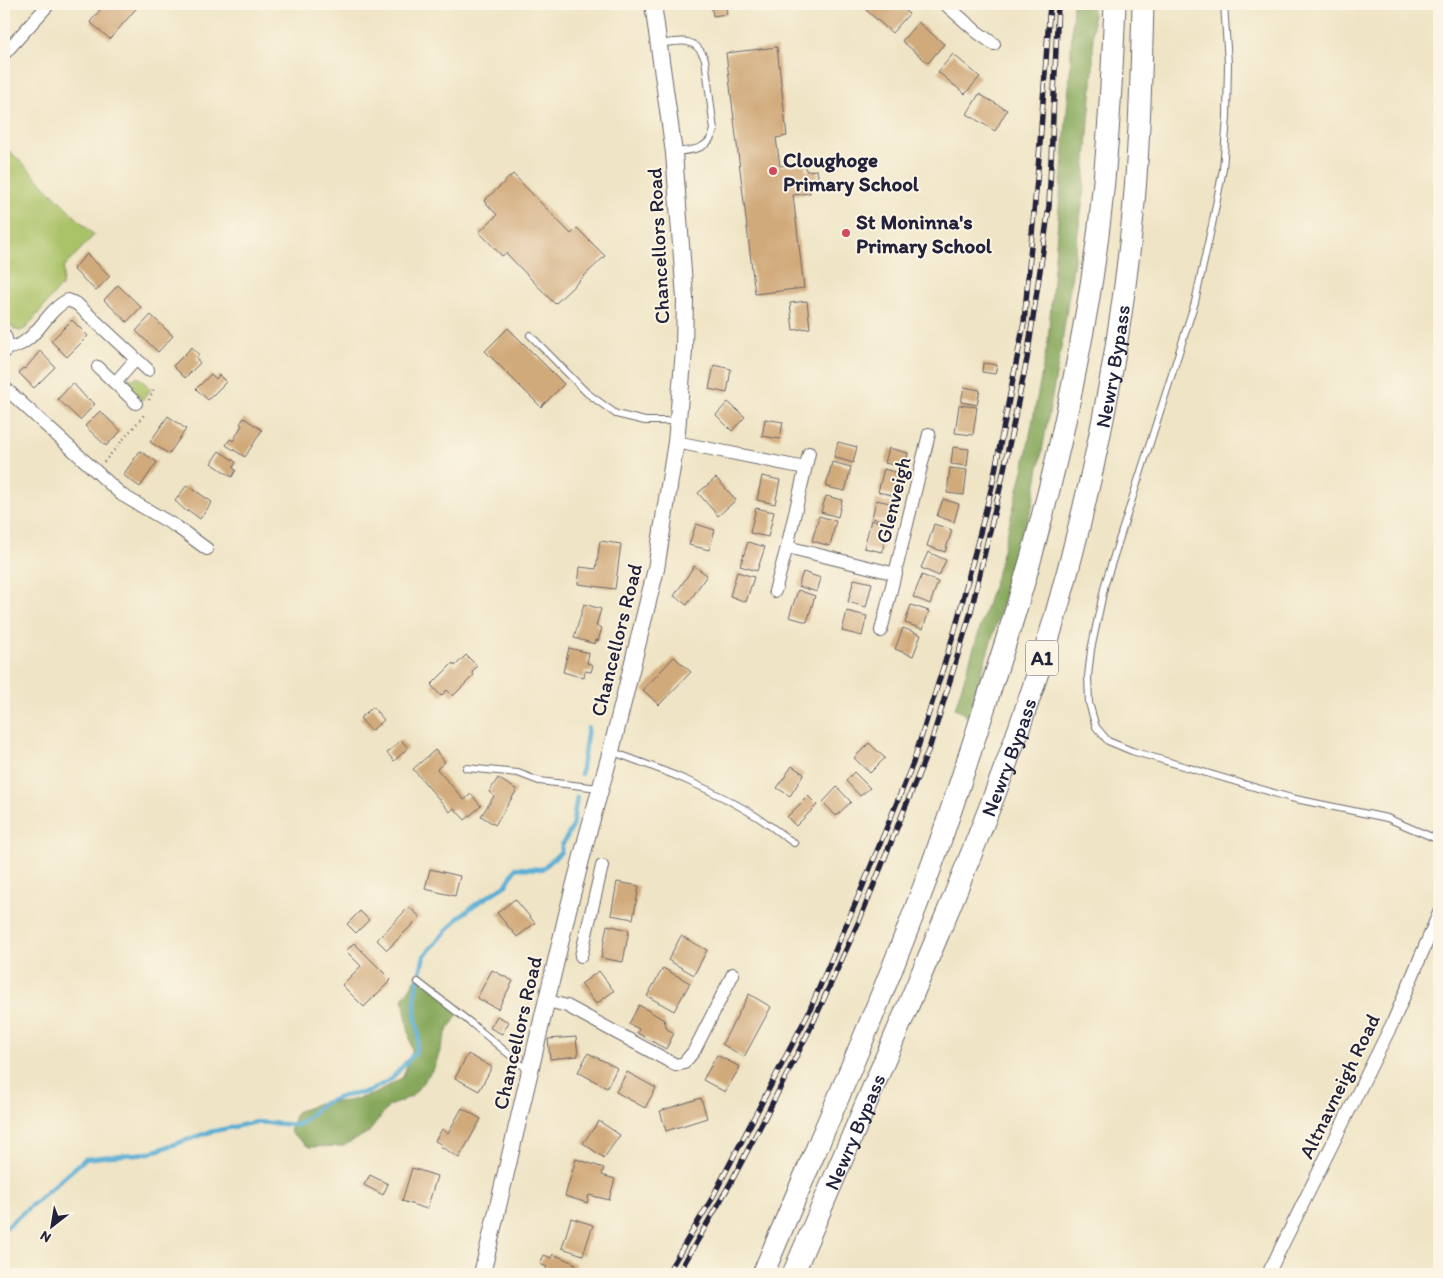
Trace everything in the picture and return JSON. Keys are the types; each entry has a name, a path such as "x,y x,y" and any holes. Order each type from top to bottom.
{"highway":[{"name":"Newry Bypass","path":"763,1274 884,989 925,886 993,682 1041,523 1070,402 1089,300 1110,108 1115,4"},
{"name":"Newry Bypass","path":"793,1274 905,1015 974,847 1019,732 1055,616 1087,497 1109,387 1129,253 1139,127 1143,4"}],"street":[{"path":"4,54 49,4"},
{"name":"Chancellors Road","path":"482,1274 568,910 611,751 656,569 676,442 684,350 685,298 674,153 653,4"},
{"path":"945,4 994,44"},
{"path":"4,334 7,340 5,350 26,342 68,300 77,304 148,370"},
{"path":"115,383 136,359"},
{"path":"98,367 143,405"},
{"path":"4,387 122,495 177,526 207,549"},
{"name":"Glenveigh","path":"881,631 929,434"},
{"path":"676,442 805,468"},
{"path":"774,591 787,547 809,453"},
{"name":"Glenveigh","path":"787,547 896,574"},
{"path":"581,956 602,866"},
{"path":"568,910 590,915"},
{"name":"Altnavneigh Road","path":"1268,1274 1393,1022 1439,912"},
{"path":"548,1001 567,1006 676,1065 684,1063 694,1051 733,974"}],"lane":[{"path":"1224,4 1228,63 1224,169 1195,302 1105,584 1091,650 1088,676 1089,703 1096,727 1108,741 1132,751 1291,798 1387,818 1439,840"},
{"path":"659,44 680,41 692,43 700,48 706,68 714,130 712,139 702,148 674,153"},
{"path":"530,335 587,394 616,414 645,422 678,421"},
{"path":"611,751 672,774 730,802 759,818 794,843"},
{"path":"466,768 518,773 539,781 600,788"},
{"path":"418,982 530,1072"}],"path":[{"path":"96,472 142,418 143,405 154,388"}],"green space":[{"path":"1073,4 1093,4 1093,71 1083,199 1062,342 1032,506 968,717 955,708 996,577 1024,466 1048,341 1070,75"},
{"path":"10,151 94,235 64,267 62,287 59,288 26,328 20,331 14,329 4,318 4,158"},
{"path":"129,377 132,380 136,377 141,379 151,389 142,400 129,386"},
{"path":"418,976 461,1010 447,1031 434,1068 412,1096 388,1107 369,1132 343,1146 309,1147 290,1132 296,1112 320,1103 348,1101 375,1094 403,1077 412,1051 403,998"}],"building":[{"path":"92,4 140,4 110,39 90,22 100,10"},
{"path":"711,4 754,5 726,8 727,14 713,16"},
{"path":"872,4 897,4 909,14 892,33 866,10"},
{"path":"918,22 944,44 928,63 902,41"},
{"name":"Cloughoge Primary School","path":"777,47 787,136 776,138 780,166 805,163 806,171 817,170 819,182 809,184 810,193 793,195 804,288 755,294 726,53"},
{"path":"953,54 980,77 965,94 938,72"},
{"path":"979,94 1007,110 995,131 967,114"},
{"path":"513,174 571,234 577,228 605,256 555,304 506,253 502,256 479,232 497,215 484,201"},
{"path":"87,254 110,276 96,291 73,269"},
{"path":"118,285 141,307 127,322 104,300"},
{"path":"807,301 810,328 793,330 790,303"},
{"path":"151,315 173,336 158,352 136,331"},
{"path":"72,320 88,336 67,357 51,341"},
{"path":"508,328 564,384 541,407 485,351"},
{"path":"192,347 199,355 196,358 200,363 185,378 173,366"},
{"path":"40,351 55,367 34,388 19,373 23,368 25,369"},
{"path":"983,363 997,365 995,374 982,372"},
{"path":"714,365 731,369 727,393 709,389"},
{"path":"211,374 216,379 219,375 226,382 208,400 196,389"},
{"path":"73,383 88,400 95,404 80,420 58,399"},
{"path":"964,387 980,390 977,405 961,402"},
{"path":"728,402 745,417 732,431 716,415"},
{"path":"959,405 977,407 973,435 955,433"},
{"path":"100,411 121,431 106,446 85,426"},
{"path":"168,416 186,429 169,454 150,442"},
{"path":"244,418 262,430 245,457 226,445 230,439 233,441"},
{"path":"765,419 783,422 780,439 762,436"},
{"path":"838,442 857,447 853,463 834,457"},
{"path":"953,447 969,449 967,466 951,464"},
{"path":"889,448 908,453 905,468 885,463"},
{"path":"140,451 157,462 140,487 123,475"},
{"path":"219,451 236,462 233,468 236,470 232,477 211,463"},
{"path":"832,462 851,467 845,491 826,487"},
{"path":"950,468 967,470 964,495 947,493"},
{"path":"884,469 902,474 896,496 878,492"},
{"path":"762,476 780,480 775,504 757,500"},
{"path":"716,478 736,500 718,516 698,493"},
{"path":"187,485 212,502 200,519 188,510 187,512 175,501"},
{"path":"826,496 842,500 838,517 821,512"},
{"path":"943,499 959,504 954,522 937,516"},
{"path":"876,500 895,504 890,522 872,518"},
{"path":"756,508 774,512 768,537 750,533"},
{"path":"819,516 836,521 830,546 812,541"},
{"path":"871,520 889,524 882,552 864,548"},
{"path":"696,524 715,530 709,550 689,545"},
{"path":"934,524 952,530 945,552 927,546"},
{"path":"600,541 621,544 615,589 578,584 580,567 596,569"},
{"path":"748,542 765,547 757,571 740,566"},
{"path":"928,552 946,560 939,576 921,568"},
{"path":"694,566 707,575 687,605 674,596"},
{"path":"737,572 754,577 746,602 730,596"},
{"path":"803,572 821,578 817,592 798,586"},
{"path":"922,575 938,582 930,604 913,597"},
{"path":"854,579 872,583 866,607 848,602"},
{"path":"798,590 815,596 807,622 789,617"},
{"path":"584,604 601,609 596,626 602,628 598,641 596,640 595,644 574,638"},
{"path":"911,605 929,611 923,629 905,623"},
{"path":"847,611 867,616 862,636 842,631"},
{"path":"903,628 921,635 913,656 895,649"},
{"path":"569,648 589,653 587,663 593,665 591,672 585,671 584,678 563,672"},
{"path":"466,655 477,666 472,672 474,675 453,696 447,690 441,696 431,685 453,663 455,666"},
{"path":"674,657 691,672 659,705 643,690"},
{"path":"373,707 384,720 371,731 360,718"},
{"path":"401,740 408,748 394,761 387,753"},
{"path":"869,743 885,758 870,773 854,758"},
{"path":"435,750 445,762 437,769 464,800 471,794 481,806 465,820 454,808 450,812 413,769"},
{"path":"792,766 804,774 790,796 777,788"},
{"path":"854,772 870,788 860,796 846,781"},
{"path":"498,778 517,790 495,825 481,816 494,796 489,792"},
{"path":"837,787 851,802 836,816 823,802"},
{"path":"808,796 817,805 796,826 787,817"},
{"path":"430,869 460,876 455,896 425,889"},
{"path":"617,882 639,886 633,919 611,915"},
{"path":"515,899 535,923 517,937 497,913"},
{"path":"409,907 420,917 387,950 377,940"},
{"path":"360,911 369,920 356,933 347,924"},
{"path":"607,925 629,930 623,962 601,958"},
{"path":"681,936 707,950 694,975 668,960"},
{"path":"354,943 391,980 364,1007 342,985 361,966 346,951"},
{"path":"663,968 690,983 674,1011 647,996"},
{"path":"492,970 513,981 498,1009 477,998"},
{"path":"599,971 614,991 596,1004 581,984"},
{"path":"749,994 771,1007 744,1057 722,1044"},
{"path":"639,1005 664,1020 667,1029 674,1033 666,1049 637,1033 639,1029 629,1024"},
{"path":"497,1016 509,1022 502,1034 490,1028"},
{"path":"576,1037 578,1056 550,1059 548,1039"},
{"path":"588,1053 617,1068 607,1088 578,1072"},
{"path":"468,1054 492,1067 479,1091 455,1078"},
{"path":"717,1055 740,1067 725,1092 703,1080"},
{"path":"627,1072 656,1088 645,1108 616,1092"},
{"path":"701,1098 707,1118 666,1131 660,1111"},
{"path":"462,1108 481,1119 459,1158 435,1141 442,1129 448,1133"},
{"path":"599,1121 620,1135 604,1158 583,1143"},
{"path":"576,1159 604,1168 602,1175 615,1179 609,1200 589,1195 587,1203 565,1196"},
{"path":"412,1168 437,1176 427,1209 402,1201"},
{"path":"370,1175 388,1184 383,1195 364,1185"},
{"path":"571,1218 593,1225 583,1255 562,1248"},
{"path":"553,1254 576,1264 571,1274 544,1274 547,1267 540,1264 544,1255 551,1258"}],"waterway":[{"path":"581,774 588,728"},
{"path":"4,1229 85,1159 149,1153 210,1132 256,1122 298,1125 324,1103 343,1096 368,1092 390,1080 415,1053 419,1037 415,1013 415,993 424,956 459,917 506,885 516,868 542,869 561,852 562,845 572,828 577,797"}],"railway":[{"path":"667,1274 710,1202 808,1014 913,763 955,630 992,486 1024,323 1050,4"},
{"path":"678,1274 730,1184 774,1100 812,1025 860,919 930,746 970,615 1000,488 1027,359 1044,243 1049,206 1058,4"}],"place":[{"name":"Cloughoge Primary School","path":"773,171"},
{"name":"St Moninna's Primary School","path":"846,233"}]}
